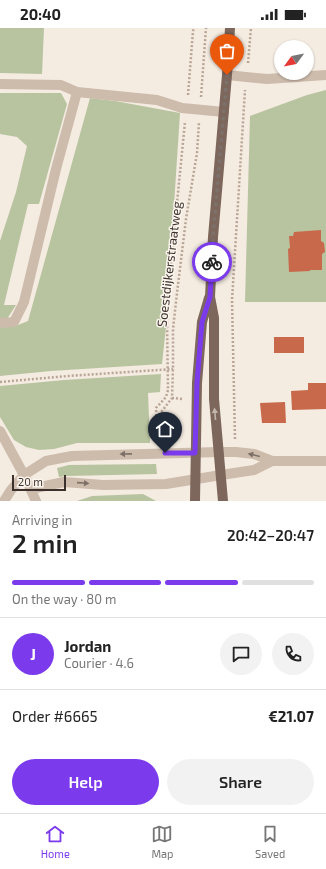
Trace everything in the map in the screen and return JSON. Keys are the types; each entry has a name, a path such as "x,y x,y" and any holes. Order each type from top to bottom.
{"main road":[{"path":"223,501 214,399 214,318 210,297 213,237 230,28"},
{"path":"194,501 197,383 202,322 210,297"}],"street":[{"path":"227,75 267,79 326,75"},
{"path":"0,84 60,85 77,92 157,100 182,108 224,112"},
{"path":"0,323 14,322 24,302 56,169 77,92"},
{"path":"0,431 36,501"},
{"path":"4,501 11,490 24,476 46,461 72,456 236,452 254,454 272,461 326,461"},
{"path":"31,489 64,482 103,485 160,485 254,470 272,461"}],"path":[{"path":"161,454 156,408 166,398 168,390 167,318 170,274 187,108 192,31 194,28"},
{"name":"Soestdijkerstraatweg","path":"161,454 162,411 172,398 173,329 186,219 197,153 206,28"},
{"path":"235,441 232,300 246,77 251,28"},
{"path":"0,382 173,369"}],"green space":[{"path":"0,28 44,28 42,74 0,73"},
{"path":"326,90 326,302 245,302 250,116 307,95"},
{"path":"0,93 61,93 67,104 39,204 28,204 4,305 16,305 7,319 0,319 0,241 16,192 27,146 17,137 0,134"},
{"path":"90,98 180,113 166,327 162,364 51,371 0,376 0,327 13,327 28,321"},
{"path":"161,374 160,392 148,393 150,443 77,443 54,449 39,450 26,447 14,440 0,417 0,386 64,380"},
{"path":"156,464 157,474 59,477 57,468 69,465"},
{"path":"143,494 156,501 77,501 92,496"}],"building":[{"path":"321,230 321,241 324,243 325,252 322,254 322,270 289,272 289,236 293,236 294,232"},
{"path":"274,337 304,337 304,353 274,353"},
{"path":"308,383 326,383 326,409 292,410 291,391 308,390"},
{"path":"285,402 286,423 262,423 260,403"}],"way so far":[{"path":"212,262 227,75"}],"route":[{"path":"165,453 195,453 197,383 202,322 210,297 212,262"}]}
